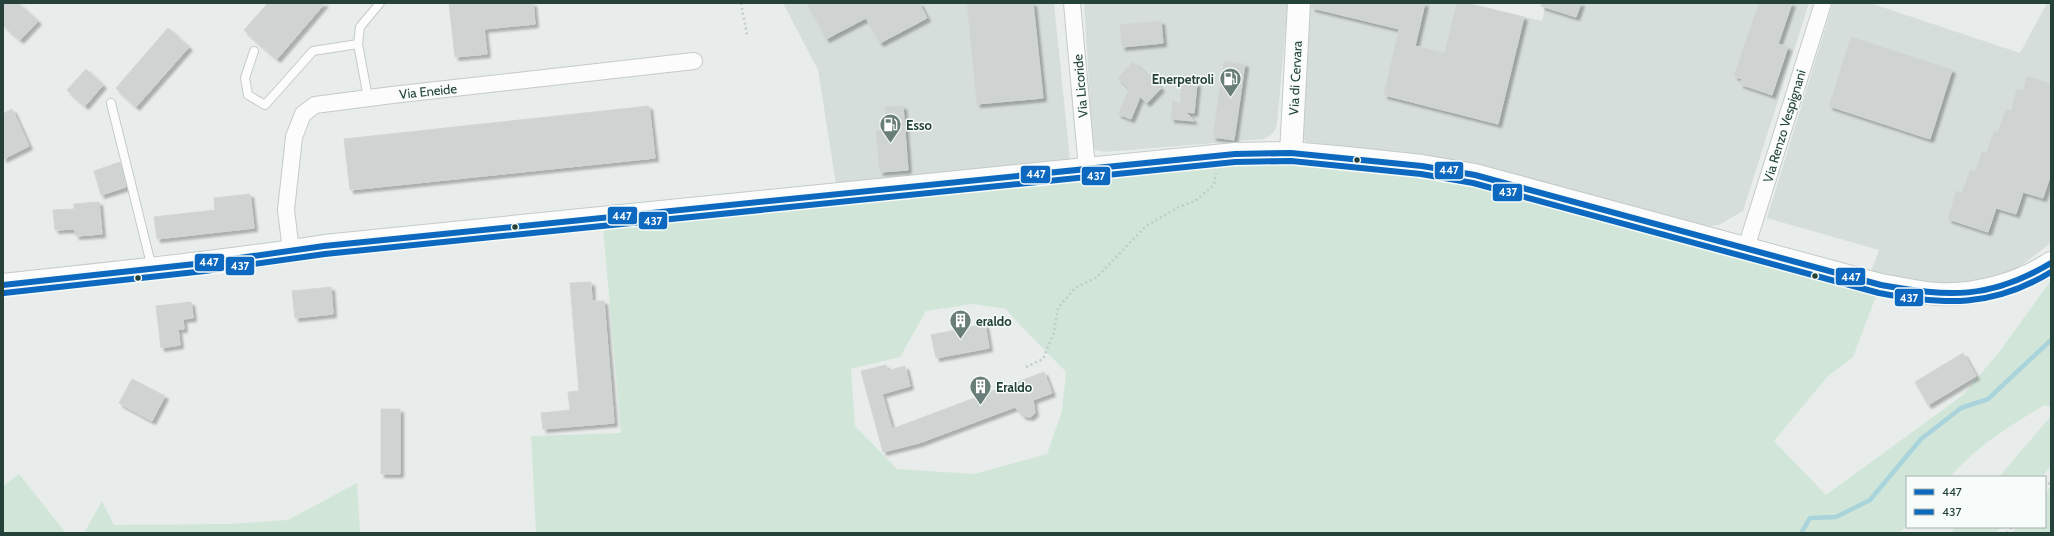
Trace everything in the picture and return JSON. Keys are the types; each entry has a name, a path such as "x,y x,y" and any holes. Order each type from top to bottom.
{"street":[{"name":"Via Licoride","path":"1072,3 1087,168"},
{"name":"Via di Cervara","path":"1291,153 1300,3"},
{"name":"Via Renzo Vespignani","path":"1746,248 1823,3"},
{"name":"Via Eneide","path":"291,251 286,210 287,195 294,137 300,119 307,110 320,104 694,61"},
{"path":"3,284 152,269 324,246 1087,168 1214,156 1291,153 1405,163 1475,175 1880,285 1936,294 1962,294 1992,288 2020,278 2051,263"}],"lane":[{"path":"368,98 358,44 360,27 380,3"},
{"path":"254,51 245,78 248,95 265,105 313,51 358,44"},
{"path":"111,103 152,269"}],"path":[{"path":"740,3 746,35"},
{"path":"1026,367 1043,359 1054,332 1058,308 1075,288 1097,277 1146,226 1179,207 1195,201 1214,185 1216,173 1214,156"}],"shaded area":[{"path":"783,3 1054,3 1070,160 836,184 818,70"},
{"path":"1084,3 1288,3 1277,124 1275,130 1271,135 1264,139 1105,152 1093,149"},
{"path":"1310,3 1466,3 1542,21 1546,3 1809,3 1743,211 1719,225 1709,226 1502,173 1419,156 1306,142 1302,137"},
{"path":"1833,3 1870,3 2020,53 2047,3 2051,3 2051,243 2007,276 1949,287 1870,275 1879,250 1767,218"}],"green space":[{"path":"1289,163 1398,170 1488,187 1878,291 1853,357 1828,376 1774,441 1826,495 1963,395 2000,351 2051,280 2051,407 2045,405 1994,437 1982,446 1951,476 1906,476 1906,526 1900,533 536,533 531,436 621,433 603,227 1188,165","holes":["973,304 1006,309 1066,372 1062,411 1047,454 974,474 897,469 855,426 851,369 900,357 926,311"]},
{"path":"2051,416 2051,466 2043,476 2000,476"},
{"path":"19,474 66,533 3,533 3,486"},
{"path":"357,483 360,533 84,533 102,501 114,525 228,524 288,520"},
{"path":"2051,486 2051,530 2049,533 2012,533 2016,528 2046,528 2046,492"},
{"path":"1955,528 2000,528 1996,533 1951,533"}],"building":[{"path":"3,3 18,3 38,21 20,40 3,25"},
{"path":"268,3 325,3 277,59 244,30"},
{"path":"449,3 533,3 535,24 484,29 487,54 455,57"},
{"path":"807,3 919,3 927,18 880,43 866,18 826,39"},
{"path":"967,3 1033,3 1043,98 977,104"},
{"path":"1312,3 1425,3 1415,46 1445,53 1457,3 1466,3 1524,17 1498,124 1384,95 1399,29 1312,8"},
{"path":"1542,3 1581,3 1576,17 1541,6"},
{"path":"1759,3 1792,3 1778,44 1788,47 1772,95 1740,84 1742,79 1734,76"},
{"path":"1161,21 1163,43 1122,47 1120,25"},
{"path":"168,28 189,47 136,107 116,88"},
{"path":"1851,37 1952,70 1930,139 1829,106"},
{"path":"1224,61 1245,64 1234,140 1213,137"},
{"path":"1133,62 1161,88 1147,103 1140,97 1131,119 1118,114 1129,89 1118,78"},
{"path":"86,69 103,85 85,106 67,90"},
{"path":"2027,76 2051,84 2051,173 2043,198 2023,192 2016,214 1996,208 1988,232 1948,219 1956,191 1962,193 1970,170 1975,172 1982,152 1987,153 1994,131 1998,132 2006,109 2011,111 2017,89 2023,91"},
{"path":"1182,82 1197,83 1194,113 1186,112 1194,121 1171,119 1173,100 1180,106"},
{"path":"649,106 655,158 350,190 344,139"},
{"path":"903,106 908,170 880,172 876,131 887,130 885,107"},
{"path":"12,109 29,146 3,159 3,114"},
{"path":"120,162 126,187 101,195 94,171"},
{"path":"250,194 254,228 157,239 154,217 215,210 214,198"},
{"path":"99,202 102,234 76,236 75,229 55,230 53,210 74,209 74,204"},
{"path":"591,282 592,301 604,301 614,423 543,429 541,413 570,410 568,392 579,391 570,283"},
{"path":"331,287 333,314 295,318 292,291"},
{"path":"191,302 193,318 183,319 184,329 178,329 180,345 161,348 156,306"},
{"name":"eraldo","path":"985,324 989,348 936,358 931,335"},
{"path":"1963,353 1976,376 1928,405 1915,382"},
{"path":"886,365 887,371 905,366 910,386 882,394 892,429 1044,372 1052,393 1033,400 1035,413 1030,417 1023,416 1015,407 919,443 883,452 861,371"},
{"path":"132,379 165,396 152,421 119,403"},
{"path":"381,409 400,409 400,474 381,474"}],"waterway":[{"path":"1801,533 1810,518 1836,517 1870,500 1921,439 1961,408 1988,399 2051,340"}],"transit line":[{"name":"447","path":"3,285 204,263 324,246 1235,154 1291,153 1422,166 1475,175 1881,285 1905,289 1948,293 1988,289 2008,284 2051,263"},
{"name":"437","path":"4,293 205,271 325,254 1235,162 1291,161 1421,174 1473,183 1879,293 1903,297 1946,301 1988,298 2029,284 2051,272"}],"place":[{"name":"Enerpetroli","path":"1230,98"},
{"name":"Esso","path":"891,144"},
{"name":"eraldo","path":"961,340"},
{"name":"Eraldo","path":"981,406"}]}
